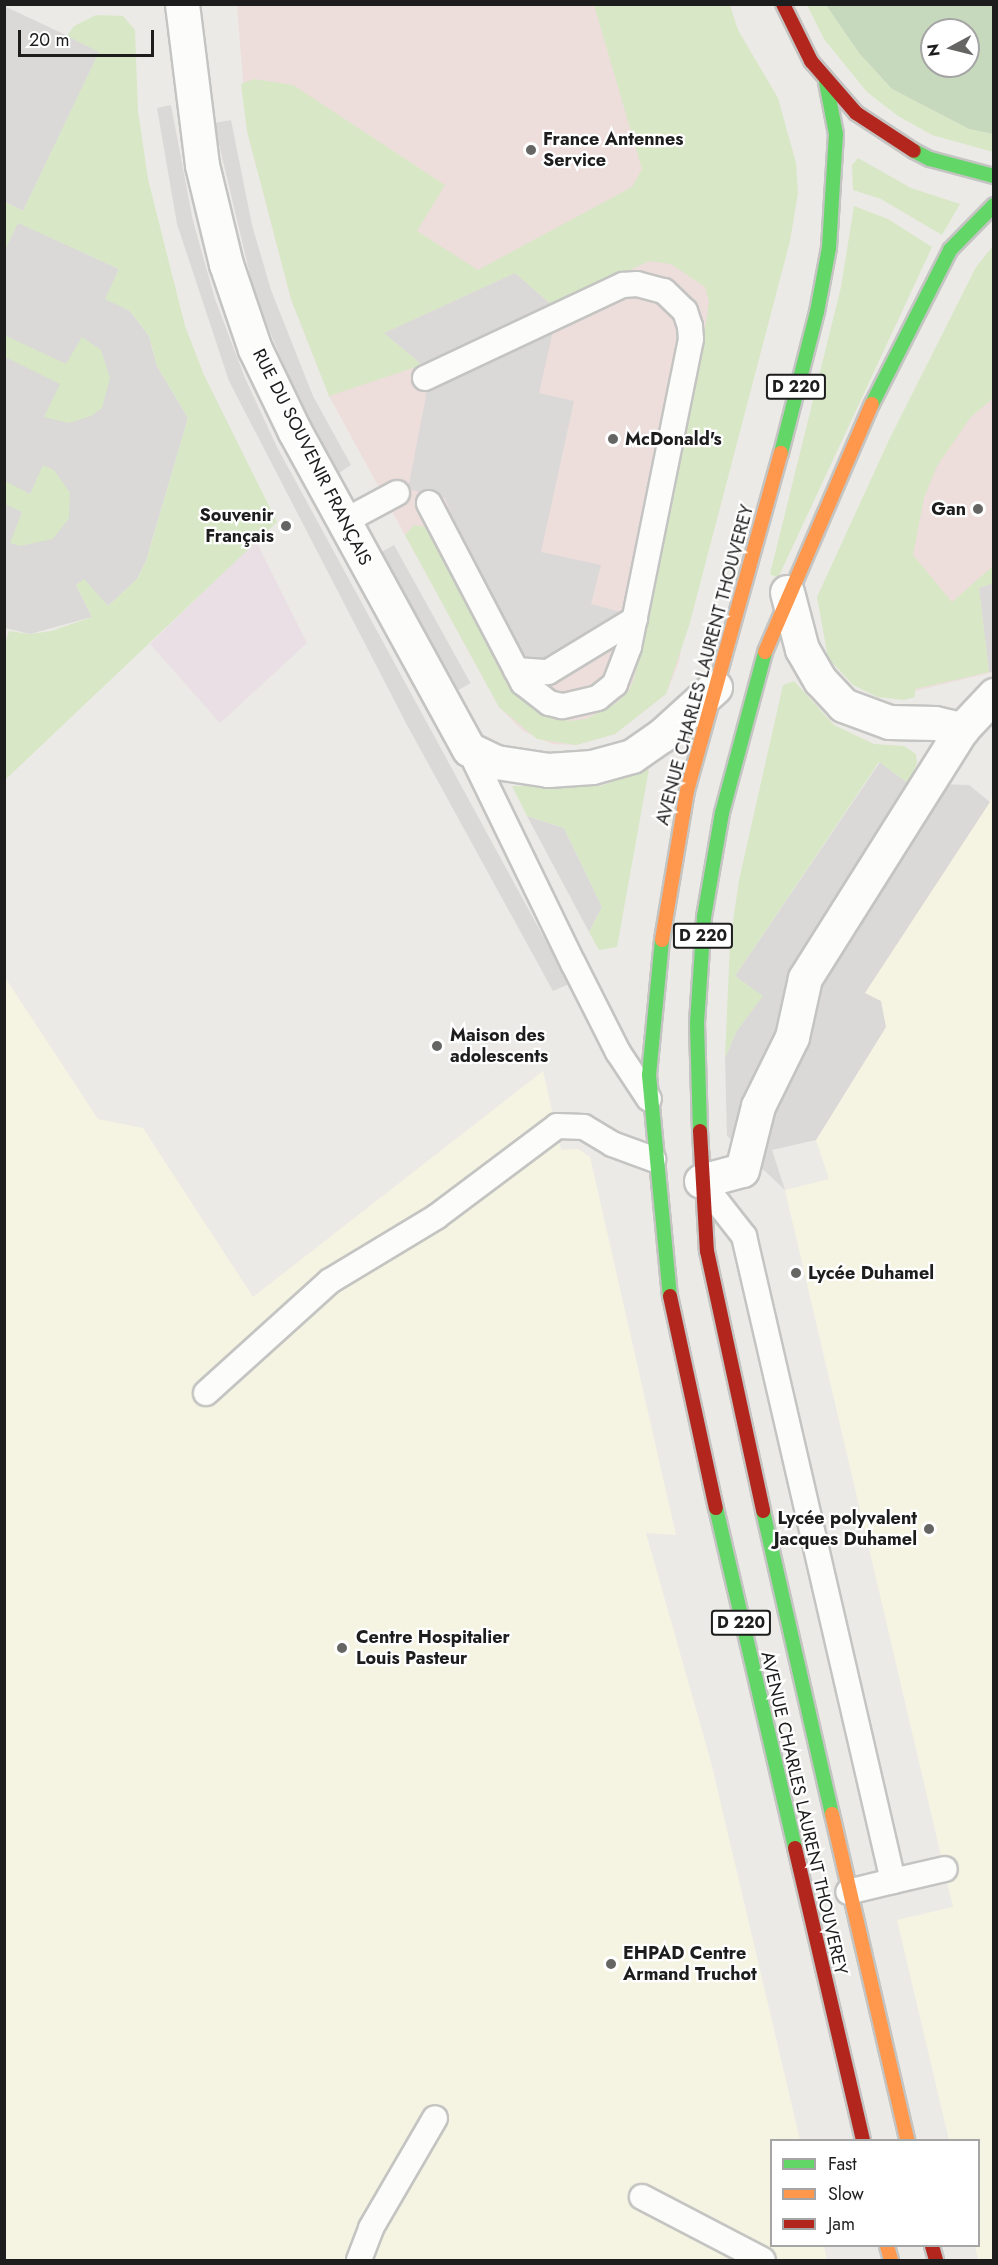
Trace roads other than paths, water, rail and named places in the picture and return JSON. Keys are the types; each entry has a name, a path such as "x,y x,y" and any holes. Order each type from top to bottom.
{"main road":[{"path":"783,4 797,39 826,82 856,113 891,139 940,163 993,176"},
{"name":"AVENUE CHARLES LAURENT THOUVEREY","path":"826,82 836,134 827,259 753,560 687,791 668,886 656,977 649,1099 653,1159 667,1273 695,1428 863,2139"},
{"name":"AVENUE CHARLES LAURENT THOUVEREY","path":"907,2139 848,1892 719,1319 707,1251 701,1181 698,1023 704,917 722,813 750,696 787,592 870,408 950,250 963,232 993,205"}],"street":[{"name":"RUE DU SOUVENIR FRANÇAIS","path":"182,4 202,165 225,264 255,349 294,430 470,749"},
{"path":"787,592 802,649 820,680 843,705 889,722 935,723 962,729"},
{"path":"470,749 496,762 548,770 592,767 632,756 662,736 715,687"},
{"path":"701,1181 742,1170 758,1106 792,1037 805,978 962,729 993,695"}],"lane":[{"path":"425,378 623,285 652,286 675,298 685,311 691,339 635,619 615,684 598,698 576,705 549,703 523,683 429,503"},
{"path":"345,521 397,493"},
{"path":"516,670 548,672 635,619"},
{"name":"RUE DU SOUVENIR FRANÇAIS","path":"470,749 618,1052 649,1099"},
{"path":"206,1393 330,1281 436,1217 556,1126 584,1127 612,1144 653,1159"},
{"path":"701,1181 744,1236 893,1881"},
{"path":"848,1892 945,1869"},
{"path":"359,2260 371,2228 435,2118"},
{"path":"642,2197 763,2260"}],"place":[{"name":"France Antennes Service","path":"531,150"},
{"name":"McDonald's","path":"613,439"},
{"name":"Gan","path":"978,509"},
{"name":"Souvenir Français","path":"286,526"},
{"name":"Maison des adolescents","path":"437,1046"},
{"name":"Lycée Duhamel","path":"796,1273"},
{"name":"Lycée polyvalent Jacques Duhamel","path":"929,1529"},
{"name":"Centre Hospitalier Louis Pasteur","path":"342,1648"},
{"name":"EHPAD Centre Armand Truchot","path":"611,1964"}]}
